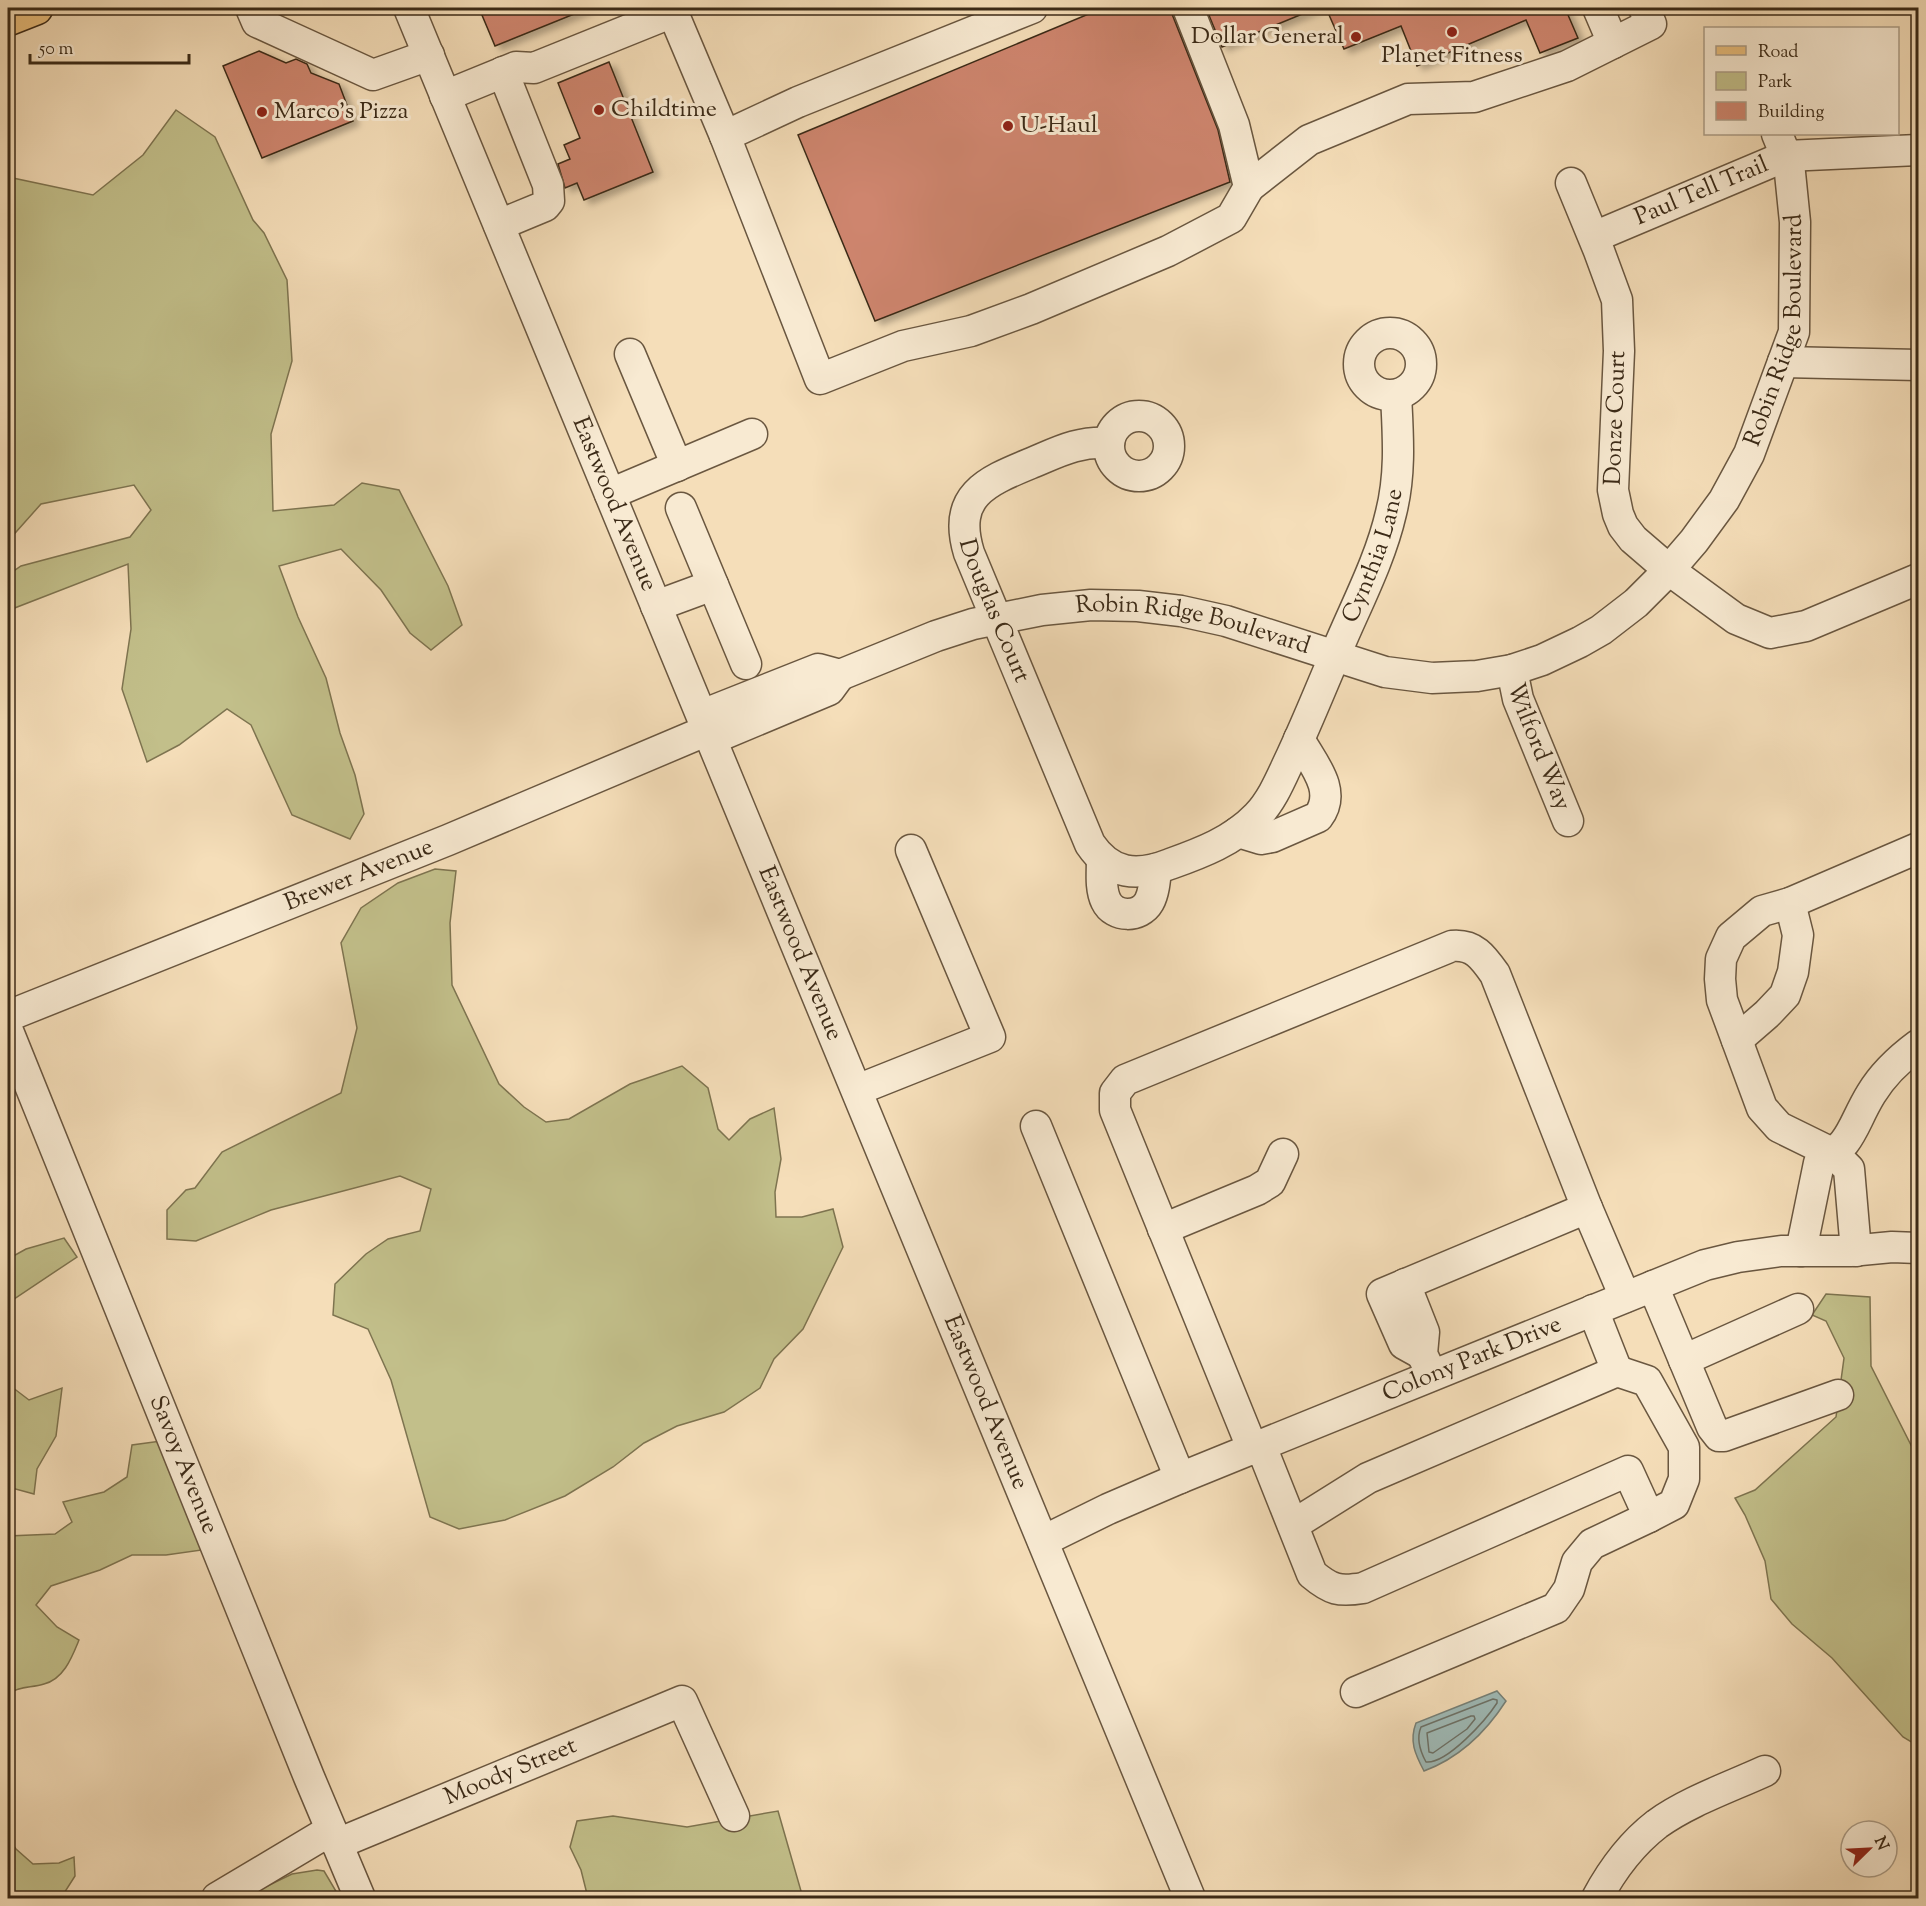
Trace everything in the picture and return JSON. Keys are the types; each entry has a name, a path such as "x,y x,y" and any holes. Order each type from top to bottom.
{"main road":[{"path":"8,19 36,8"}],"street":[{"path":"251,8 257,22 373,75 429,55"},
{"name":"Eastwood Avenue","path":"409,8 1191,1899"},
{"path":"510,69 526,53 639,8"},
{"path":"725,136 980,17 1032,8"},
{"path":"1188,8 1234,126 1249,187"},
{"path":"1598,8 1613,43"},
{"path":"445,96 510,69 534,68 672,10 725,136 820,379 903,346 971,331 1032,309 1168,251 1230,218 1249,187 1310,140 1408,99 1474,97 1567,66 1651,24 1644,8"},
{"path":"499,225 545,206 549,201 548,185 510,69"},
{"name":"Paul Tell Trail","path":"1594,237 1781,145 1918,150"},
{"name":"Robin Ridge Boulevard","path":"707,728 819,669 840,675 936,636 996,619 1041,610 1091,605 1138,606 1181,611 1226,621 1385,672 1432,678 1477,676 1512,670 1542,660 1600,630 1636,603 1670,570 1713,516 1737,479 1749,454 1794,332 1795,222 1789,163 1781,145"},
{"name":"Donze Court","path":"1571,183 1617,300 1619,351 1613,490 1614,502 1623,526 1633,539 1736,619 1770,633 1806,626 1918,579"},
{"path":"630,354 677,466"},
{"path":"1783,362 1918,365"},
{"name":"Cynthia Lane","path":"1102,859 1127,872 1156,870 1203,852 1238,832 1257,816 1274,794 1334,657 1379,549 1391,514 1397,484 1399,449 1396,395"},
{"path":"610,494 752,434"},
{"name":"Douglas Court","path":"1102,859 1090,844 996,619 966,542 965,515 976,494 993,479 1082,443 1109,443"},
{"path":"681,508 747,664"},
{"path":"656,606 713,585"},
{"name":"Wilford Way","path":"1512,670 1518,699 1568,821"},
{"name":"Brewer Avenue","path":"8,1016 448,840 707,728"},
{"path":"1238,832 1261,839 1272,837 1318,817 1322,811 1327,795 1325,785 1299,740"},
{"path":"1856,1251 1849,1169 1834,1154 1779,1127 1762,1108 1722,1000 1721,959 1731,937 1762,911 1790,903 1918,848"},
{"path":"857,1090 990,1037 911,850"},
{"path":"1102,859 1104,896 1112,909 1119,913 1127,914 1144,909 1150,900 1156,870"},
{"path":"1737,1040 1785,995 1793,972 1798,935 1790,903"},
{"path":"1625,1297 1587,1208 1495,974 1481,954 1464,945 1452,946 1125,1080 1115,1093 1115,1110 1163,1229 1257,1448 1293,1525 1312,1574 1327,1587 1344,1591 1363,1588 1628,1471 1649,1517"},
{"name":"Savoy Avenue","path":"8,1031 360,1899"},
{"path":"1801,1251 1819,1163 1834,1154 1852,1134 1870,1095 1894,1063 1918,1045"},
{"path":"1036,1126 1180,1478"},
{"path":"1163,1229 1257,1190 1270,1182 1283,1154"},
{"path":"1428,1366 1424,1332 1394,1289 1587,1208"},
{"name":"Colony Park Drive","path":"1043,1541 1108,1509 1257,1448 1428,1366 1593,1310 1705,1265 1738,1257 1801,1251 1918,1248"},
{"path":"1653,1286 1712,1427 1719,1436 1838,1395"},
{"path":"1684,1360 1798,1309"},
{"path":"1593,1310 1617,1371"},
{"path":"1293,1525 1368,1478 1617,1371 1647,1381 1684,1447 1684,1479 1674,1504 1592,1544 1577,1562 1569,1589 1556,1608 1356,1692"},
{"name":"Moody Street","path":"217,1899 334,1837 682,1701 734,1816"},
{"path":"1597,1899 1608,1876 1618,1863 1658,1824 1764,1771"}],"green space":[{"path":"176,110 215,137 253,220 264,233 287,280 292,361 271,434 273,511 334,505 362,483 399,490 448,586 462,625 431,650 410,633 381,590 341,549 279,566 298,617 326,678 340,733 355,775 364,814 350,839 292,815 251,725 227,709 179,745 147,762 122,689 131,629 128,564 12,609 8,603 8,575 21,566 130,537 151,510 134,485 41,504 8,541 8,177 93,195 143,155"},
{"path":"435,869 456,871 450,923 452,985 499,1084 524,1107 546,1122 569,1119 630,1084 682,1066 708,1088 718,1129 729,1140 750,1119 774,1108 781,1159 775,1192 776,1217 802,1217 833,1209 843,1247 803,1329 774,1359 760,1388 724,1412 677,1426 644,1443 613,1467 565,1496 505,1520 459,1529 430,1517 391,1380 368,1329 333,1315 335,1284 366,1254 388,1239 420,1231 431,1189 400,1176 271,1210 196,1241 167,1239 167,1210 186,1190 195,1188 222,1152 341,1093 357,1028 341,943 361,908 398,883"},
{"path":"64,1238 77,1257 8,1303 8,1259 26,1249"},
{"path":"1826,1294 1870,1297 1871,1366 1918,1459 1918,1746 1903,1737 1832,1658 1792,1624 1771,1599 1765,1561 1735,1498 1755,1490 1836,1417 1844,1358 1826,1321 1812,1315"},
{"path":"8,1384 29,1400 62,1388 56,1436 37,1469 34,1494 8,1487"},
{"path":"161,1441 209,1549 166,1555 132,1555 100,1570 51,1586 36,1605 57,1627 79,1640 66,1666 57,1677 44,1684 21,1688 8,1694 8,1536 55,1534 72,1522 63,1502 104,1492 127,1477 132,1445"},
{"path":"778,1811 803,1898 588,1898 581,1870 570,1847 577,1821 613,1816 687,1827"},
{"path":"8,1838 16,1849 33,1864 59,1863 74,1857 75,1876 61,1898 8,1898"},
{"path":"324,1871 340,1898 255,1898 253,1893 292,1874"}],"water":[{"path":"1497,1691 1506,1701 1490,1723 1471,1743 1449,1759 1424,1771 1414,1747 1413,1736 1416,1723"}],"building":[{"path":"479,8 589,8 495,46"},
{"path":"1103,8 1171,8 1218,130 1230,182 875,321 798,135"},
{"path":"1206,8 1317,8 1222,47"},
{"name":"Planet Fitness","path":"1326,8 1565,8 1578,38 1540,53 1526,20 1417,66 1401,26 1344,49"},
{"path":"259,51 286,63 296,59 307,64 311,73 339,84 353,121 262,158 223,66"},
{"name":"Childtime","path":"609,62 653,172 584,200 577,183 565,188 558,164 570,159 564,145 580,138 558,83"}],"place":[{"name":"Planet Fitness","path":"1452,32"},
{"name":"Dollar General","path":"1356,37"},
{"name":"Childtime","path":"599,110"},
{"name":"Marco's Pizza","path":"262,112"},
{"name":"U-Haul","path":"1008,126"}]}
